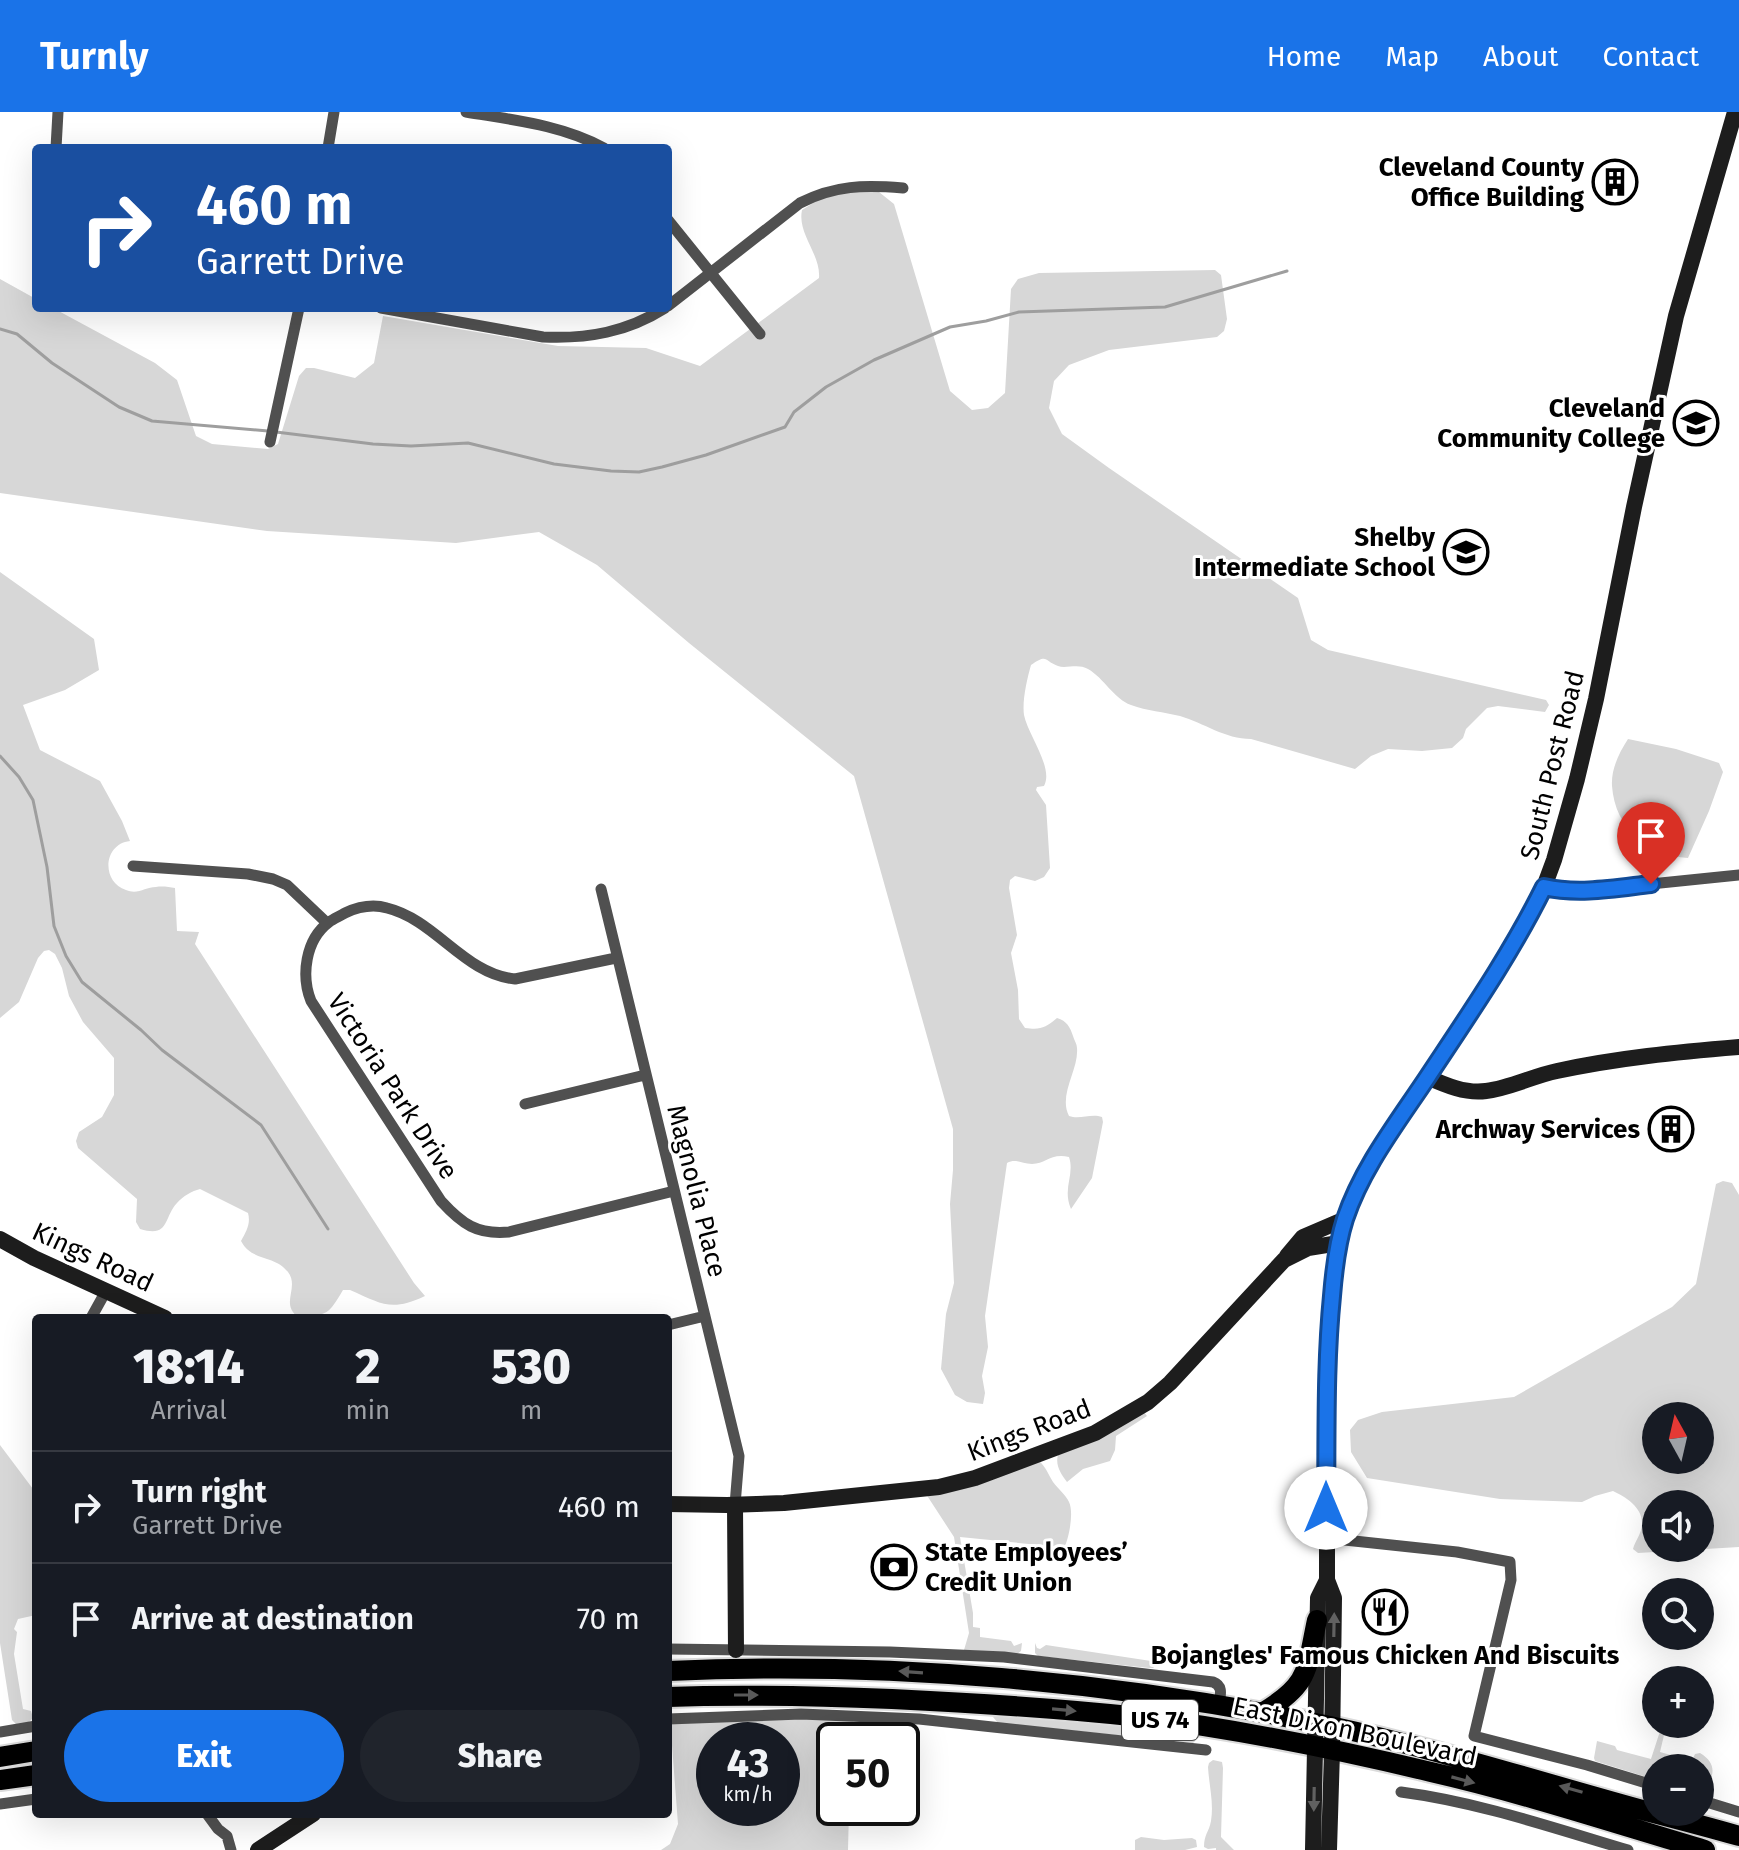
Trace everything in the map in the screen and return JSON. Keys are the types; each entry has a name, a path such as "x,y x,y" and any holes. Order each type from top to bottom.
{"highway":[{"path":"1262,1713 1288,1696 1302,1680 1317,1620"},
{"name":"East Dixon Boulevard","path":"672,1671 901,1671 1089,1687 1219,1705 1324,1725 1511,1771 1642,1810"},
{"name":"East Dixon Boulevard","path":"672,1697 810,1696 986,1703 1210,1727 1432,1772 1515,1793 1705,1850"},
{"path":"0,1757 32,1752"},
{"path":"0,1780 32,1776"},
{"name":"East Dixon Boulevard","path":"1702,1826 1739,1836"}],"main road":[{"name":"South Post Road","path":"1324,1725 1334,1598 1327,1580 1326,1538 1329,1322 1345,1219 1375,1157 1501,964 1544,887 1577,779 1676,316 1735,112"},
{"path":"1427,1077 1451,1086 1485,1092 1594,1063 1739,1047"},
{"path":"1284,1260 1303,1237 1345,1219"},
{"name":"Kings Road","path":"0,1239 34,1258 156,1314"},
{"name":"Kings Road","path":"672,1504 735,1505 939,1487 975,1478 1095,1433 1148,1402 1170,1383 1284,1260 1308,1248 1339,1243"},
{"path":"735,1505 736,1650"},
{"name":"South Post Road","path":"1327,1580 1318,1598 1317,1620 1329,1850"},
{"name":"South Post Road","path":"1313,1850 1324,1749"},
{"path":"258,1850 307,1818"}],"street":[{"path":"56,144 58,112"},
{"path":"329,144 334,112"},
{"path":"466,112 537,124 575,134 596,144"},
{"path":"672,303 800,203 815,195 850,187 903,188"},
{"path":"672,225 760,334"},
{"path":"270,442 298,312"},
{"path":"403,312 543,337 565,338 588,337 629,327 659,312"},
{"path":"133,866 248,874 273,879 287,885 327,923 351,910 366,907 395,910 411,918 482,970 501,978 515,979 616,958"},
{"path":"1544,887 1560,891 1592,890 1739,875"},
{"name":"Magnolia Place","path":"601,889 739,1456 735,1505"},
{"name":"Victoria Park Drive","path":"327,923 308,954 306,988 311,1001 441,1201 462,1223 493,1234 509,1232 674,1191"},
{"path":"525,1104 645,1075"},
{"path":"93,1314 106,1291"},
{"path":"672,1324 705,1316"},
{"name":"East Dixon Boulevard","path":"1326,1538 1457,1552 1510,1562 1511,1580 1474,1736 1642,1782"},
{"name":"East Dixon Boulevard","path":"672,1649 927,1653 1036,1661 1213,1682 1220,1689 1219,1705"},
{"path":"1034,1682 1036,1661"},
{"path":"985,1726 986,1703"},
{"name":"East Dixon Boulevard","path":"672,1719 801,1714 919,1719 1206,1750"},
{"path":"0,1732 32,1727"},
{"name":"East Dixon Boulevard","path":"1401,1792 1509,1815 1628,1850"},
{"path":"1509,1815 1515,1793"},
{"path":"0,1804 32,1800"},
{"path":"1714,1804 1739,1812"},
{"path":"209,1818 227,1836 231,1850"}],"shaded area":[{"path":"845,192 879,192 894,204 950,391 972,410 988,408 1005,393 1011,289 1018,279 1039,273 1215,270 1221,275 1227,319 1224,331 1217,337 1109,350 1069,365 1054,381 1049,408 1062,434 1298,598 1311,640 1328,650 1546,700 1549,705 1545,712 1498,706 1487,708 1452,748 1422,751 1388,749 1371,756 1355,769 1232,736 1180,716 1131,705 1084,667 1061,667 1046,659 1031,665 1024,697 1024,715 1046,770 1044,786 1036,790 1046,805 1050,868 1044,877 1035,881 1015,876 1010,880 1017,935 1011,953 1018,990 1019,1019 1025,1028 1042,1028 1057,1018 1068,1025 1077,1056 1067,1091 1066,1108 1069,1116 1098,1116 1102,1117 1103,1122 1092,1178 1071,1209 1068,1195 1069,1157 1057,1156 1037,1164 1007,1163 985,1316 988,1347 982,1376 983,1404 967,1402 955,1395 941,1369 946,1314 954,1283 950,1204 953,1129 854,776 597,565 539,532 456,543 267,531 0,493 0,279 32,297 32,312 60,312 155,363 177,380 196,436 212,444 268,449 278,444 299,376 306,368 314,368 355,378 374,363 383,316 558,346 646,348 700,366 819,278 819,269 801,219 802,210 818,200"},
{"path":"0,572 94,639 99,670 65,690 23,705 40,750 100,781 122,821 130,841 114,849 110,856 108,864 112,879 118,886 130,891 152,887 175,888 177,931 199,932 195,944 425,1296 395,1305 343,1290 327,1312 294,1314 290,1302 292,1284 288,1272 282,1266 251,1252 241,1241 248,1224 248,1213 200,1189 179,1200 161,1229 140,1229 136,1222 137,1199 78,1148 76,1141 79,1132 102,1117 114,1095 114,1058 83,1022 69,996 55,954 44,951 19,1002 0,1018"},
{"path":"1628,739 1676,749 1719,763 1723,772 1688,858 1647,846 1627,827 1620,815 1614,801 1612,780 1616,761"},
{"path":"1723,1181 1732,1183 1739,1195 1739,1547 1714,1548 1714,1490 1642,1490 1642,1518 1637,1508 1613,1491 1582,1502 1500,1499 1367,1478 1351,1452 1350,1430 1358,1420 1382,1412 1514,1397 1672,1307 1696,1284 1716,1184"},
{"path":"1144,1412 1147,1416 1116,1436 1110,1461 1083,1469 1067,1482 1058,1466 1058,1455"},
{"path":"0,1445 32,1488 32,1616 18,1619 14,1629 17,1632 14,1654 23,1709 31,1711 32,1714 29,1722 17,1725 12,1720 0,1643"},
{"path":"1039,1461 1070,1506 1065,1546 960,1537 973,1627 980,1628 980,1637 1011,1641 1014,1646 1022,1643 1021,1651 1017,1654 964,1650 969,1633 954,1537 926,1494"},
{"path":"1642,1527 1642,1553 1633,1549"},
{"path":"1035,1643 1040,1649 1046,1645 1151,1661 1155,1666 1149,1668 1038,1656"},
{"path":"997,1712 1153,1726 1196,1740 1193,1743 998,1723 993,1717"},
{"path":"853,1716 853,1722 816,1722 816,1826 849,1826 848,1850 661,1850 670,1844 678,1824 672,1719"},
{"path":"1658,1738 1663,1738 1660,1752 1667,1754 1653,1754"},
{"path":"1597,1741 1615,1746 1617,1750 1642,1757 1642,1776 1595,1761"},
{"path":"1213,1760 1222,1762 1223,1768 1221,1837 1234,1850 1204,1847 1212,1814 1208,1767"},
{"path":"1141,1837 1164,1840 1192,1838 1196,1840 1197,1847 1185,1850 1135,1850 1135,1840"}],"waterway":[{"path":"276,432 373,444 468,443 554,464 639,472 706,455 785,427 794,412 826,387 874,360 950,327 1019,312 1165,307 1287,271"},
{"path":"0,329 17,334 52,363 119,407 152,421 268,431"},
{"path":"0,756 19,777 33,800 47,867 54,926 66,956 82,982 162,1050 261,1125 328,1229"}],"place":[{"name":"Cleveland County Office Building","path":"1615,182"},
{"name":"Cleveland Community College","path":"1696,423"},
{"name":"Shelby Intermediate School","path":"1466,552"},
{"name":"Archway Services","path":"1671,1129"},
{"name":"State Employees’ Credit Union","path":"894,1567"},
{"name":"Bojangles' Famous Chicken And Biscuits","path":"1385,1612"}],"route":[{"path":"1326,1508 1329,1322 1333,1278 1345,1219 1355,1194 1399,1119 1501,964 1544,887 1560,891 1651,884"}]}
